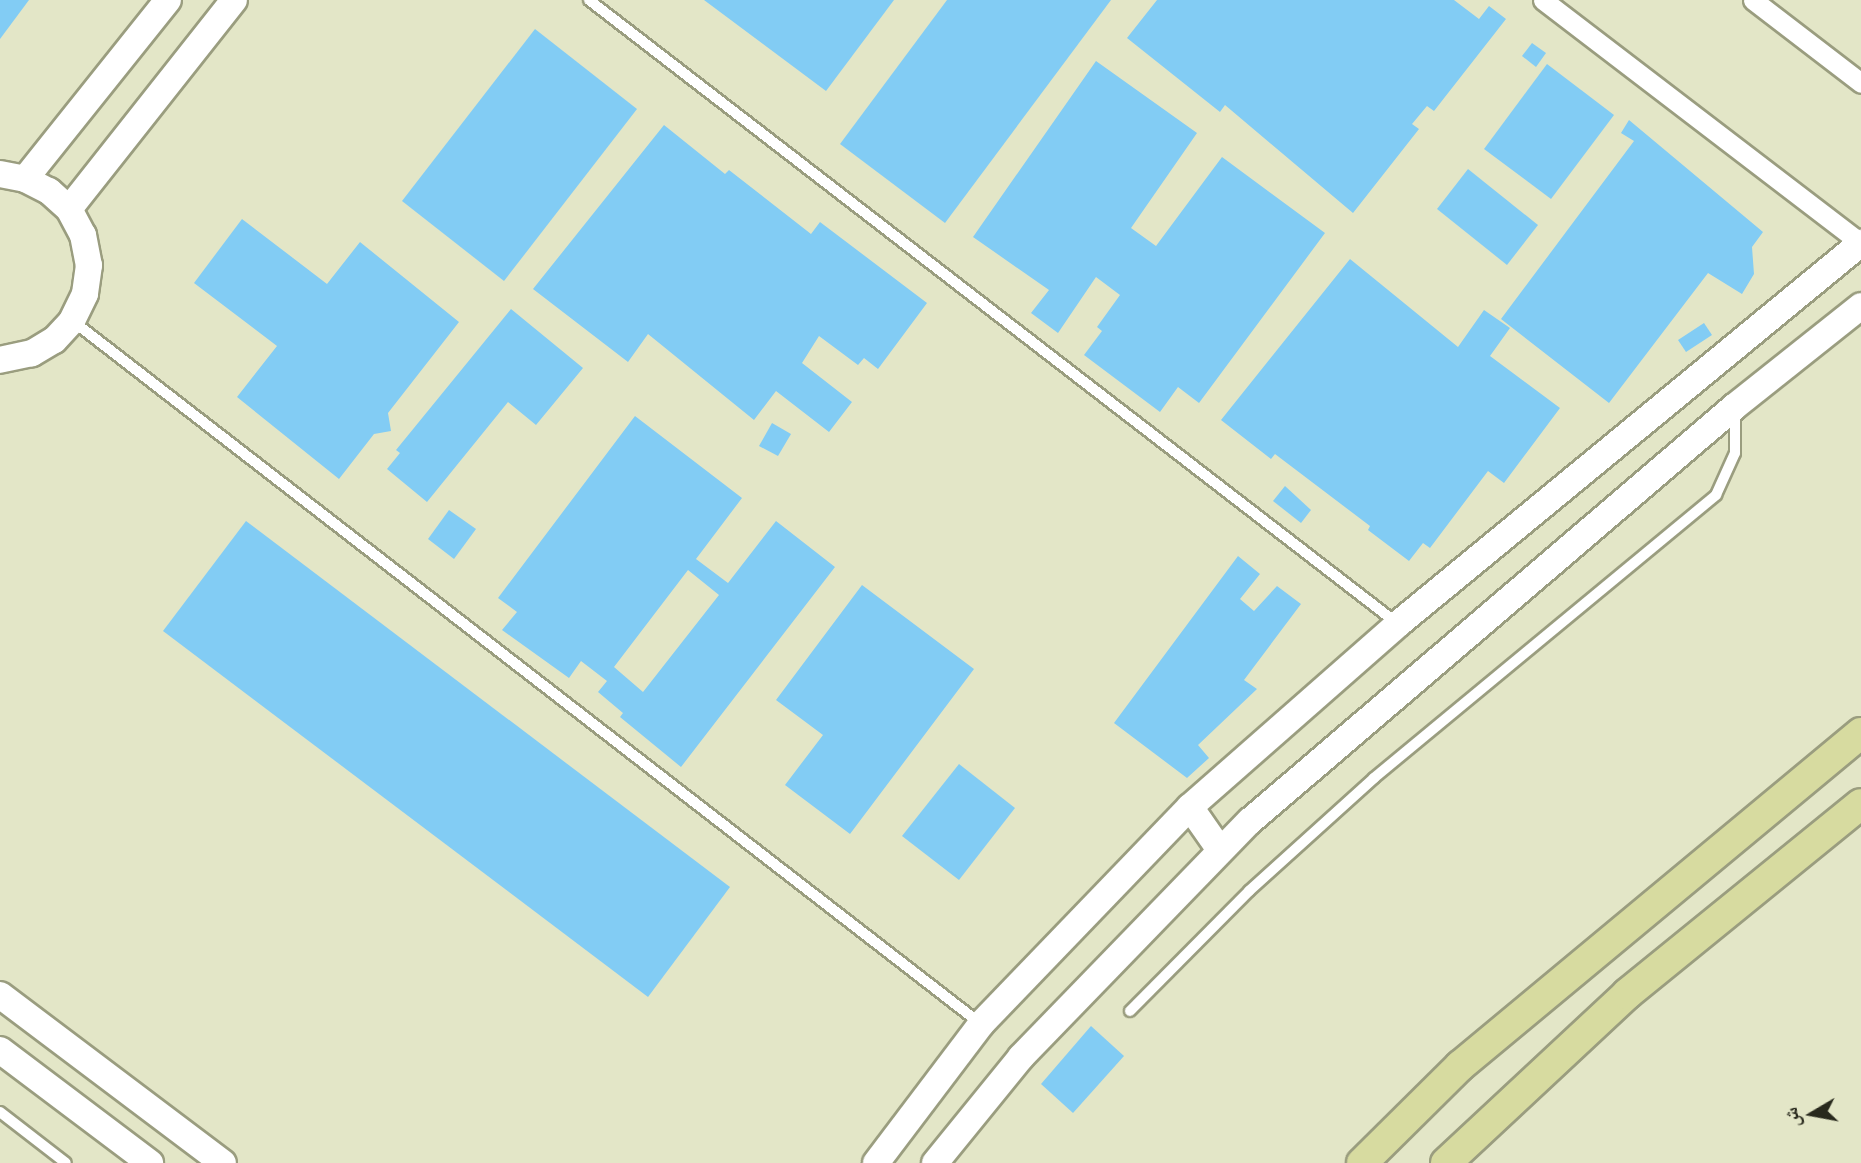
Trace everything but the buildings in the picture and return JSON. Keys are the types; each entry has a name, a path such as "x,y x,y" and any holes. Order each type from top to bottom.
{"main road":[{"path":"1362,1163 1460,1066 1861,733"},
{"path":"1446,1163 1627,994 1861,804"}],"street":[{"path":"0,360 32,353 72,321 85,294 89,265 83,235 69,209 49,191 13,177 168,0"},
{"path":"69,209 233,0"},
{"path":"876,1163 981,1024 1191,807 1398,624 1861,243 1543,0"},
{"path":"1753,0 1861,83"},
{"path":"935,1163 1021,1057 1220,850 1734,407 1861,306"},
{"path":"1191,807 1220,850"},
{"path":"0,995 223,1163"},
{"path":"48,1086 73,1049"},
{"path":"0,1050 150,1163"}],"lane":[{"path":"589,0 1398,624"},
{"path":"72,321 981,1024"},
{"path":"1130,1011 1249,891 1374,778 1716,495 1735,453 1734,407"},
{"path":"0,1112 66,1163"}]}
